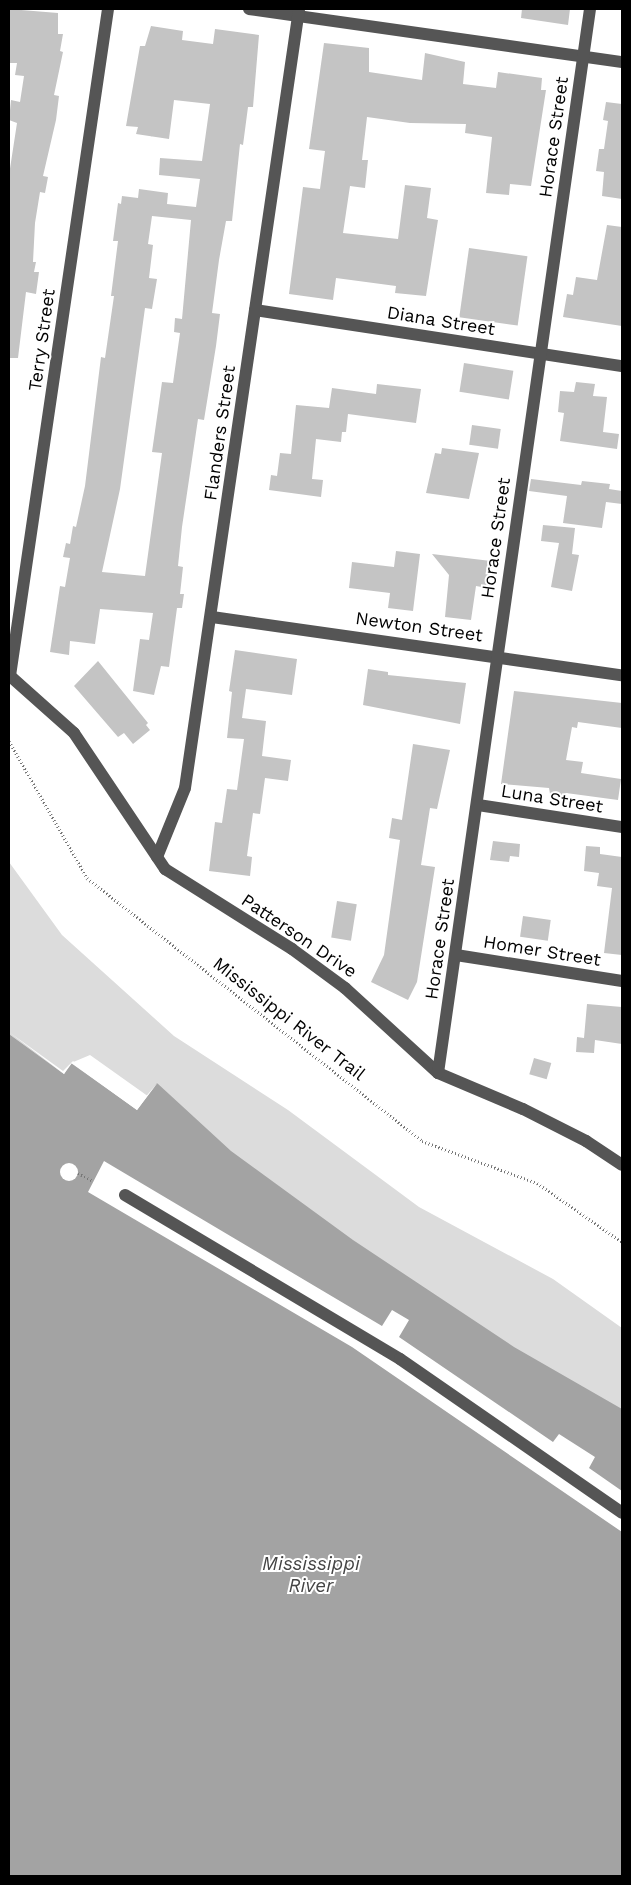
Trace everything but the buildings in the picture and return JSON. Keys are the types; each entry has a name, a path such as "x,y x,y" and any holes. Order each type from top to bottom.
{"street":[{"name":"Terry Street","path":"9,675 108,9"},
{"path":"249,9 298,12 622,62"},
{"name":"Horace Street","path":"438,1073 478,805 496,655 590,9"},
{"name":"Flanders Street","path":"157,857 185,788 212,617 298,12"},
{"name":"Diana Street","path":"255,310 622,366"},
{"name":"Newton Street","path":"212,617 496,655 622,675"},
{"name":"Patterson Drive","path":"9,675 74,733 165,870 182,883 247,920 345,988 438,1073 530,1113 586,1141 622,1165"},
{"name":"Luna Street","path":"478,805 622,827"},
{"name":"Homer Street","path":"456,955 622,981"},
{"path":"126,1196 400,1359 622,1513"}],"path":[{"name":"Mississippi River Trail","path":"9,741 87,878 422,1141 537,1184 622,1242"},
{"path":"78,1173 94,1181"}],"shaded area":[{"path":"9,862 62,935 174,1036 288,1110 419,1207 553,1279 622,1328 622,1433 90,1055 71,1063 64,1074 9,1034"}],"water":[{"name":"Mississippi River","path":"9,1034 64,1074 71,1063 137,1110 157,1083 231,1151 353,1240 514,1347 622,1409 622,1876 9,1876"}],"pier":[{"path":"9,1032 63,1071 73,1061 137,1107 159,1081 137,1110 72,1063 64,1074"},
{"path":"104,1161 382,1326 392,1310 409,1320 399,1337 553,1442 559,1434 595,1457 589,1468 622,1491 622,1532 352,1347 88,1192"},
{"path":"65,1163 73,1163 78,1168 76,1179 65,1181 60,1176 60,1168"}]}
